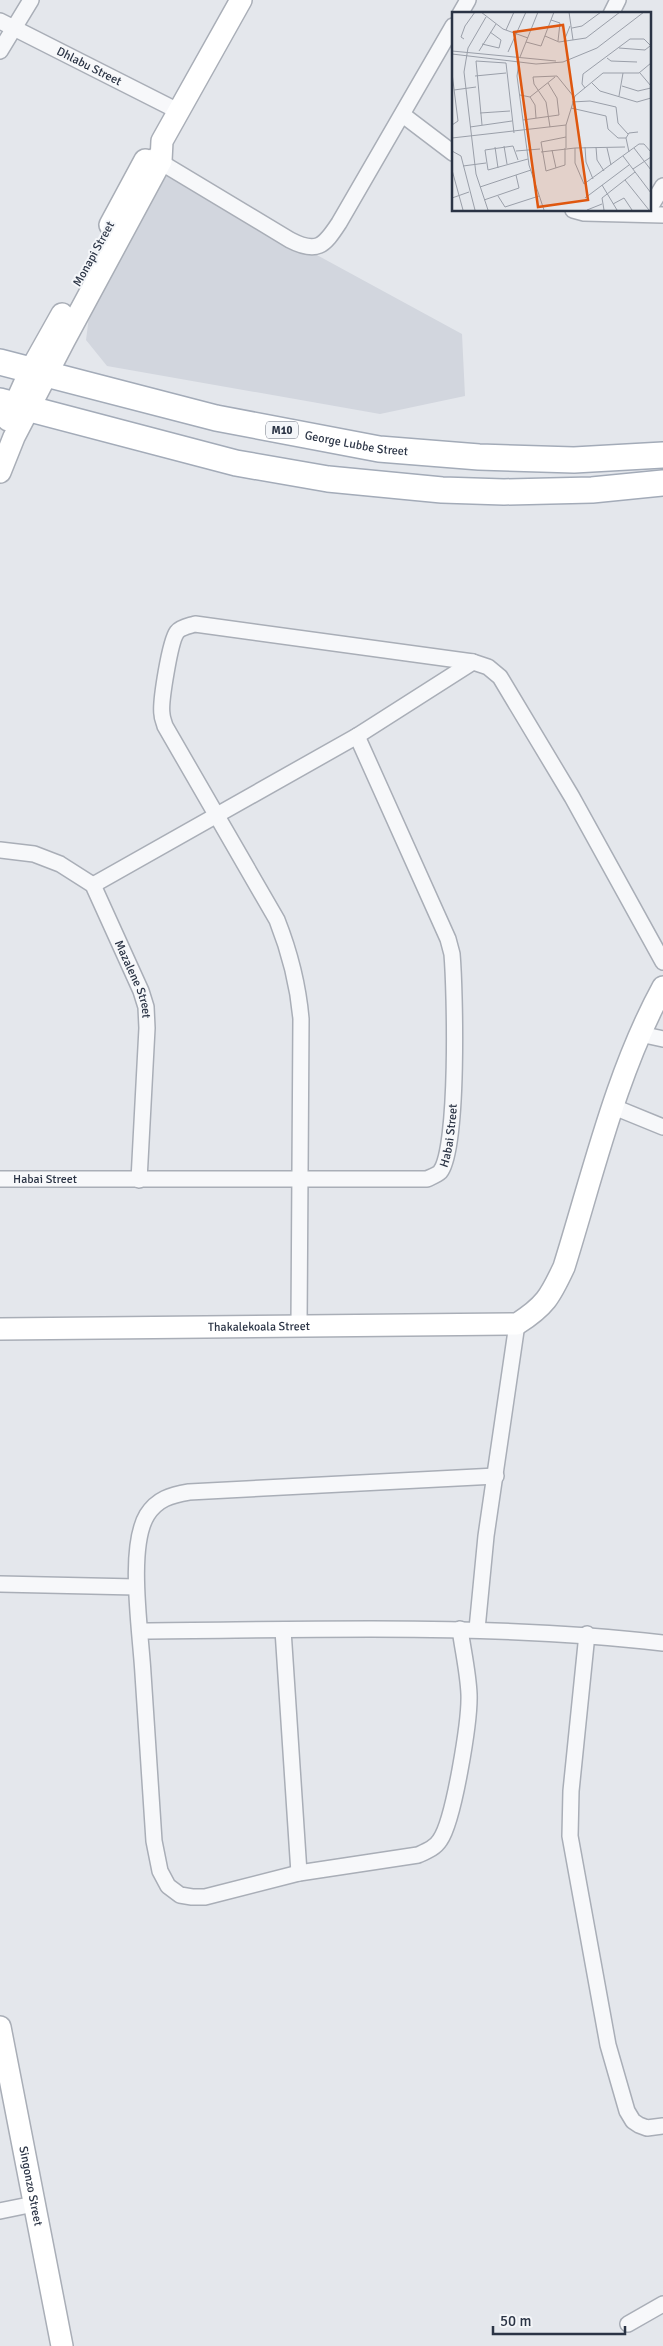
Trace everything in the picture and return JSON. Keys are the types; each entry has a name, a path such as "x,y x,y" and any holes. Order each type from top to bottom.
{"main road":[{"name":"George Lubbe Street","path":"0,362 216,418 379,449 479,457 574,460 663,455"},
{"path":"15,405 236,463 328,479 442,490 504,492 592,490 663,483"}],"street":[{"path":"0,51 6,24 31,0"},
{"name":"Monapi Street","path":"38,373 93,284 178,110 241,0"},
{"path":"461,12 468,0"},
{"path":"612,12 618,0"},
{"name":"Dhlabu Street","path":"6,24 178,110"},
{"path":"157,152 290,240 304,248 316,248 327,241 339,223 452,28"},
{"path":"403,115 452,152"},
{"path":"650,208 663,186"},
{"path":"578,211 648,211 663,215"},
{"path":"0,437 15,405 38,373"},
{"path":"0,472 14,437 15,405"},
{"path":"299,1324 301,1019 298,986 289,951 276,920 218,814 165,726 162,715 171,646 177,632 184,627 195,624 473,662 488,667 500,677 572,797 663,962"},
{"path":"0,850 34,854 60,864 93,885 356,736 473,662"},
{"name":"Habai Street","path":"0,1179 427,1179 440,1173 446,1160 450,1143 454,1091 452,954 448,939 356,736"},
{"name":"Mazalene Street","path":"93,885 141,991 146,1007 139,1180"},
{"path":"477,1629 486,1536 517,1324 539,1309 554,1288 564,1267 614,1107 640,1034 663,987"},
{"path":"640,1034 663,1039"},
{"path":"614,1107 663,1127"},
{"name":"Thakalekoala Street","path":"0,1329 299,1324 517,1324"},
{"path":"460,1629 467,1676 469,1712 461,1766 445,1832 440,1842 432,1849 418,1855 299,1873 205,1897 180,1895 168,1886 160,1871 154,1841 141,1630 136,1587 140,1537 146,1516 156,1503 170,1496 189,1492 311,1484 496,1476"},
{"path":"0,1584 136,1587"},
{"path":"141,1630 477,1629 587,1634 663,1643"},
{"path":"283,1630 299,1873"},
{"path":"587,1634 571,1791 570,1836 608,2045 627,2111 639,2125 647,2128 663,2126"},
{"name":"Singonzo Street","path":"0,2027 62,2346"},
{"path":"0,2210 34,2204"},
{"path":"628,2324 663,2304"}],"shaded area":[{"path":"161,161 304,248 462,334 465,396 380,414 107,366 86,340 93,285"}]}
